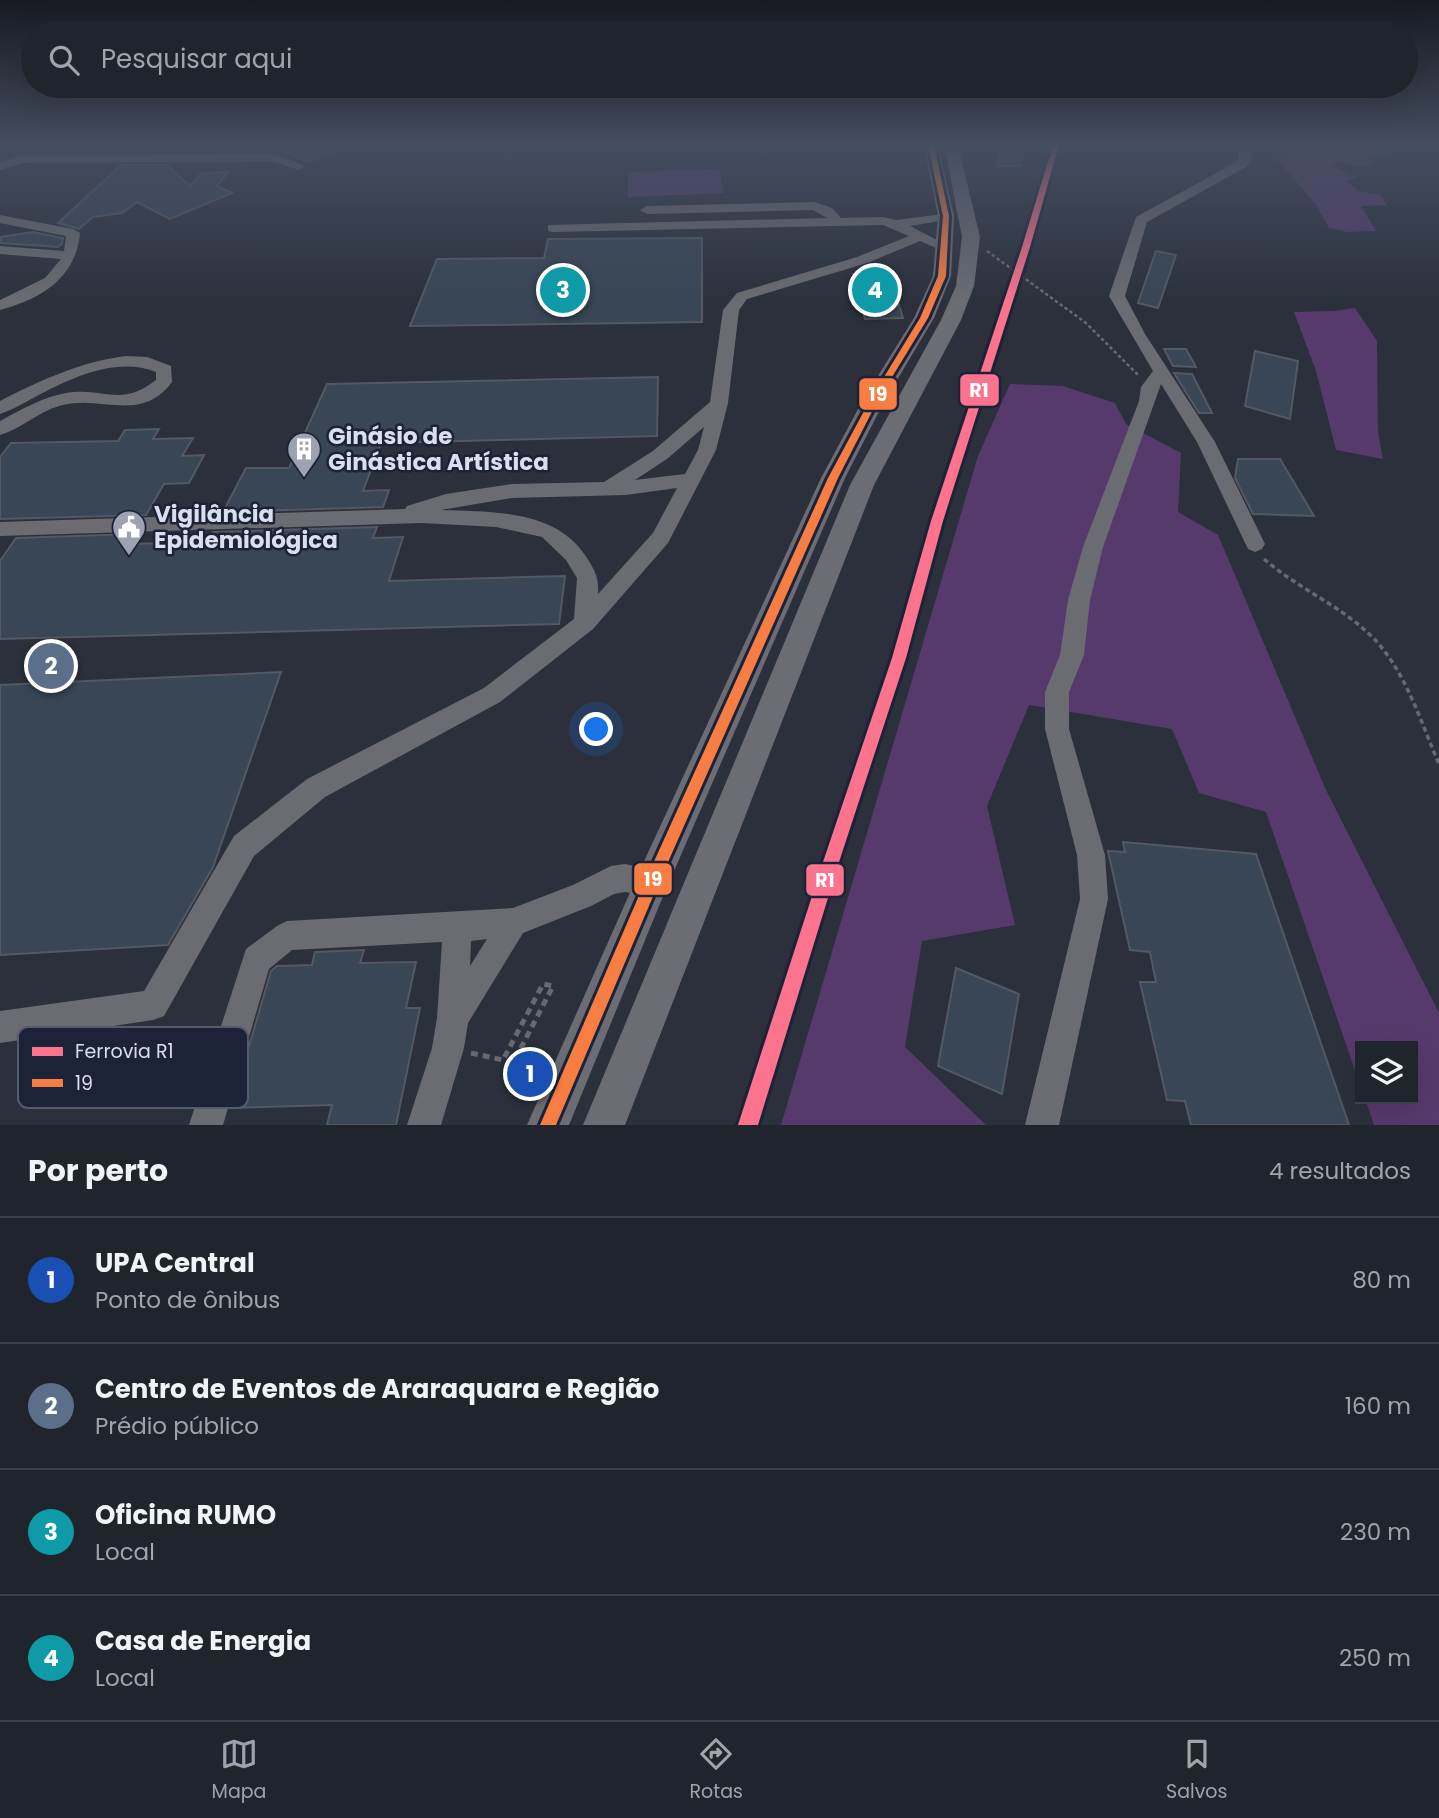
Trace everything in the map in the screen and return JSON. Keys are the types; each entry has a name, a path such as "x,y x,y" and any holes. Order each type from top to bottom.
{"main road":[{"path":"548,1125 652,882 833,478 874,400 924,318 942,276 933,242 946,216 942,198"},
{"path":"604,1125 862,485 951,320 965,286 971,237 962,198"}],"street":[{"path":"1182,198 1141,220 1117,296 1156,379 1206,443 1255,544"},
{"path":"647,210 815,206 827,211 838,222"},
{"path":"896,224 946,216"},
{"path":"0,219 73,233 73,244 66,267 55,279 0,306"},
{"path":"553,228 883,221 896,224 933,242"},
{"path":"0,1027 153,1005 244,846 316,788 492,695 585,623 661,538 707,450 719,403 731,310 742,296 933,242"},
{"path":"0,250 36,251 69,257"},
{"path":"0,408 61,377 95,366 144,362 154,363 165,370 164,382 150,395 134,401 114,403 70,398 45,406 0,429"},
{"path":"1042,1125 1094,898 1091,855 1057,729 1057,692 1072,655 1079,600 1093,547 1156,379"},
{"path":"608,488 660,455 719,403"},
{"path":"391,517 446,501 512,491 608,488 691,480"},
{"path":"0,529 391,517 496,520 548,531 573,554 588,577 585,623"},
{"path":"236,1027 257,960 287,936 513,923 581,896 611,880 625,878 652,882"},
{"path":"453,1018 513,923"},
{"path":"424,1125 448,1048 453,1018 457,927"},
{"path":"206,1125 211,1108"}],"path":[{"path":"985,250 1059,302 1156,379"},
{"path":"1255,544 1263,558 1279,573 1367,631 1385,652 1393,663 1439,764"},
{"path":"448,1048 503,1059 543,984 553,986 509,1071 540,1087"}],"shaded area":[{"path":"1310,198 1382,198 1387,205 1361,206 1376,231 1348,232 1329,228"},
{"path":"1355,308 1377,341 1378,432 1383,459 1336,450 1316,371 1294,312"},
{"path":"1010,384 1063,386 1115,403 1126,424 1181,453 1178,512 1218,535 1326,790 1439,1013 1439,1125 1374,1125 1367,1104 1418,1104 1418,1041 1355,1041 1355,1070 1266,812 1199,793 1172,729 1029,705 987,806 1015,925 922,941 905,1047 986,1125 781,1125 978,456"}],"building":[{"path":"86,198 221,198 170,219 137,202 122,213 93,217 79,229 58,223"},
{"path":"33,232 63,238 62,244 58,247 1,243 0,237"},
{"path":"702,238 702,322 410,326 437,259 544,258 548,239"},
{"path":"1156,251 1176,255 1158,308 1138,303"},
{"path":"853,274 889,274 903,318 865,319"},
{"path":"1164,349 1186,349 1196,367 1173,366"},
{"path":"1255,351 1298,361 1290,419 1245,406"},
{"path":"1174,373 1192,374 1212,413 1199,413"},
{"path":"658,377 657,436 381,443 363,491 389,490 383,507 223,512 246,468 289,468 327,384"},
{"path":"159,429 153,439 193,438 182,456 204,455 189,483 164,484 146,515 0,519 0,457 11,443 118,441 125,430"},
{"path":"1238,459 1280,459 1314,516 1253,514 1235,478"},
{"path":"377,527 373,538 403,537 389,581 565,576 559,624 0,639 0,561 16,538 134,534 129,544 208,542 213,532"},
{"path":"281,672 213,867 168,945 0,955 0,685"},
{"path":"1123,842 1256,854 1349,1125 1191,1125 1185,1101 1167,1100 1140,982 1156,982 1150,952 1130,950 1108,851 1125,852"},
{"path":"364,950 360,963 416,962 406,1008 420,1008 396,1125 327,1125 332,1105 248,1107 248,1050 271,971 277,966 312,965 315,952"},
{"path":"956,968 1019,994 1002,1094 938,1066"}],"rail line":[{"name":"R1","path":"748,1125 899,658 937,521 1041,198"}],"transit line":[{"name":"19","path":"548,1125 652,882 833,478 874,400 924,318 942,276 946,216 942,198"}],"place":[{"name":"Oficina RUMO","path":"563,290"},
{"name":"Casa de Energia","path":"875,290"},
{"name":"Ginásio de Ginástica Artística","path":"304,479"},
{"name":"Vigilância Epidemiológica","path":"129,557"},
{"name":"Centro de Eventos de Araraquara e Região","path":"51,666"},
{"name":"UPA Central","path":"530,1074"}]}
